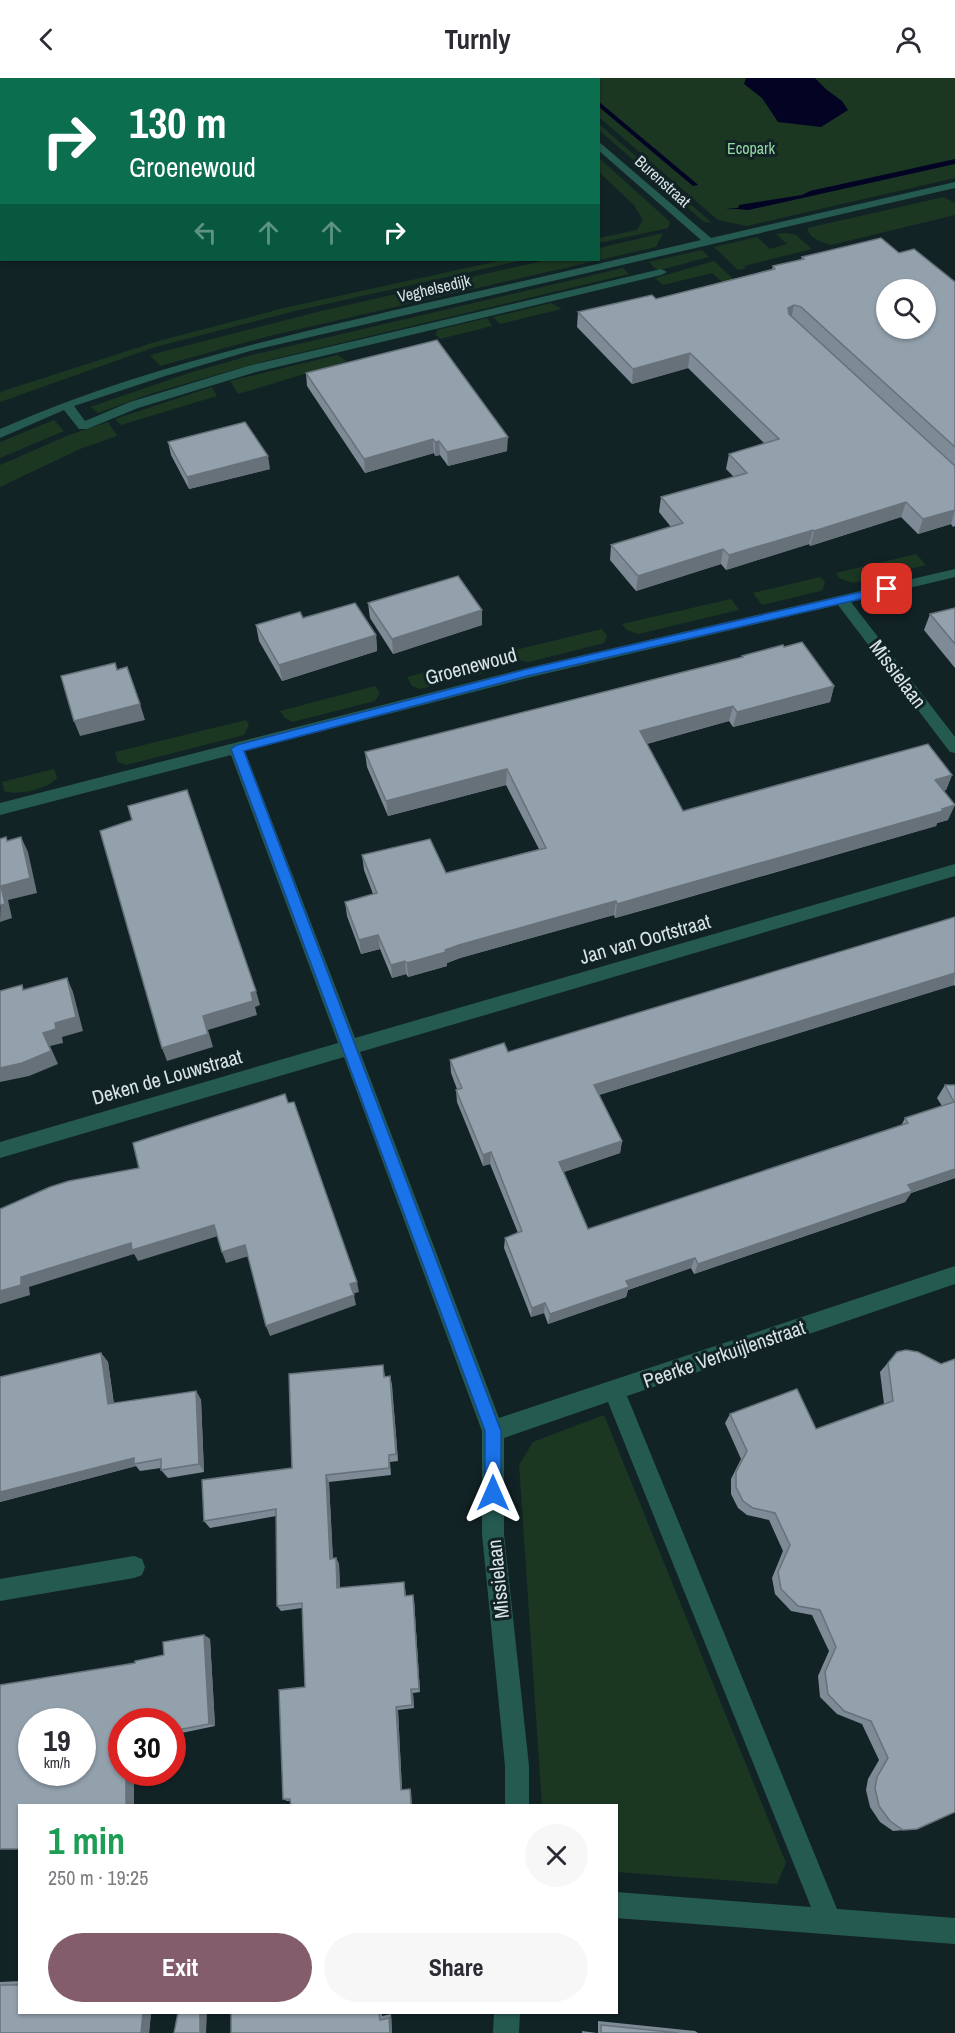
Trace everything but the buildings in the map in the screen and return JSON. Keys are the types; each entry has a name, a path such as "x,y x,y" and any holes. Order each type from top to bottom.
{"street":[{"name":"Burenstraat","path":"600,146 708,241"},
{"name":"Veghelsedijk","path":"0,434 66,405 161,373 247,348 955,185"},
{"name":"Veghelsedijk","path":"66,405 83,426 134,405 252,369 661,272"},
{"name":"Groenewoud","path":"0,809 527,673 955,573"},
{"name":"Missielaan","path":"842,600 955,748"},
{"name":"Missielaan","path":"237,749 493,1431 493,1534 518,1766 517,1804"},
{"name":"Jan van Oortstraat","path":"348,1048 955,870"},
{"name":"Deken de Louwstraat","path":"0,1150 348,1048"},
{"name":"Peerke Verkuijlenstraat","path":"493,1431 955,1275"},
{"path":"614,1391 829,1920"},
{"path":"0,1590 134,1567"},
{"path":"618,1905 955,1931"},
{"path":"506,2033 507,2014"}],"green space":[{"name":"Ecopark","path":"600,78 955,78 955,178 747,226 718,220 600,118"},
{"path":"600,125 712,223 704,222 600,131"},
{"path":"600,159 670,222 668,228 600,243 600,238 637,230 643,220 634,205 600,173"},
{"path":"944,197 955,203 955,215 831,245 813,237 807,228"},
{"path":"663,233 656,247 600,260 600,248"},
{"path":"776,234 796,235 812,249 744,266 745,269 738,270 714,247 757,237 770,249 787,244"},
{"path":"702,250 709,257 660,270 649,262"},
{"path":"498,261 520,261 295,311 155,347 0,402 0,392 155,342 284,308"},
{"path":"543,261 595,261 269,336 160,366 150,355 321,311"},
{"path":"714,261 785,327 846,397 712,273 663,285 655,278"},
{"path":"623,268 629,274 265,361 153,393 98,413 90,407 189,373 252,355"},
{"path":"551,303 562,309 500,324 493,317"},
{"path":"487,318 492,326 440,339 436,335 437,330"},
{"path":"337,355 347,361 238,394 230,381"},
{"path":"212,387 217,396 121,425 115,419"},
{"path":"54,420 64,431 0,458 0,442"},
{"path":"108,422 117,436 80,449 0,487 0,465 69,435"},
{"path":"916,554 926,565 853,583 839,578 836,573"},
{"path":"820,577 825,581 820,591 762,605 753,593"},
{"path":"731,599 739,610 638,634 627,630 622,624"},
{"path":"602,629 607,636 604,643 529,662 522,661 507,652"},
{"path":"484,657 489,665 488,672 420,689 412,686 407,677"},
{"path":"375,686 380,693 375,701 292,722 280,711"},
{"path":"246,720 249,725 244,735 126,765 118,762 115,752"},
{"path":"54,769 57,778 47,785 25,792 4,791 2,782"},
{"path":"604,1415 786,1863 777,1884 618,1872 618,1804 542,1804 519,1465 533,1442"}],"water":[{"path":"746,78 815,78 842,101 848,110 821,127 778,122 762,98 744,84"},
{"path":"600,103 698,185 693,186 600,108"},
{"path":"955,159 955,164 748,210 725,208 738,208 739,205 802,195 810,191"}],"route":[{"path":"493,1493 493,1431 237,749 527,673 887,589"}]}
